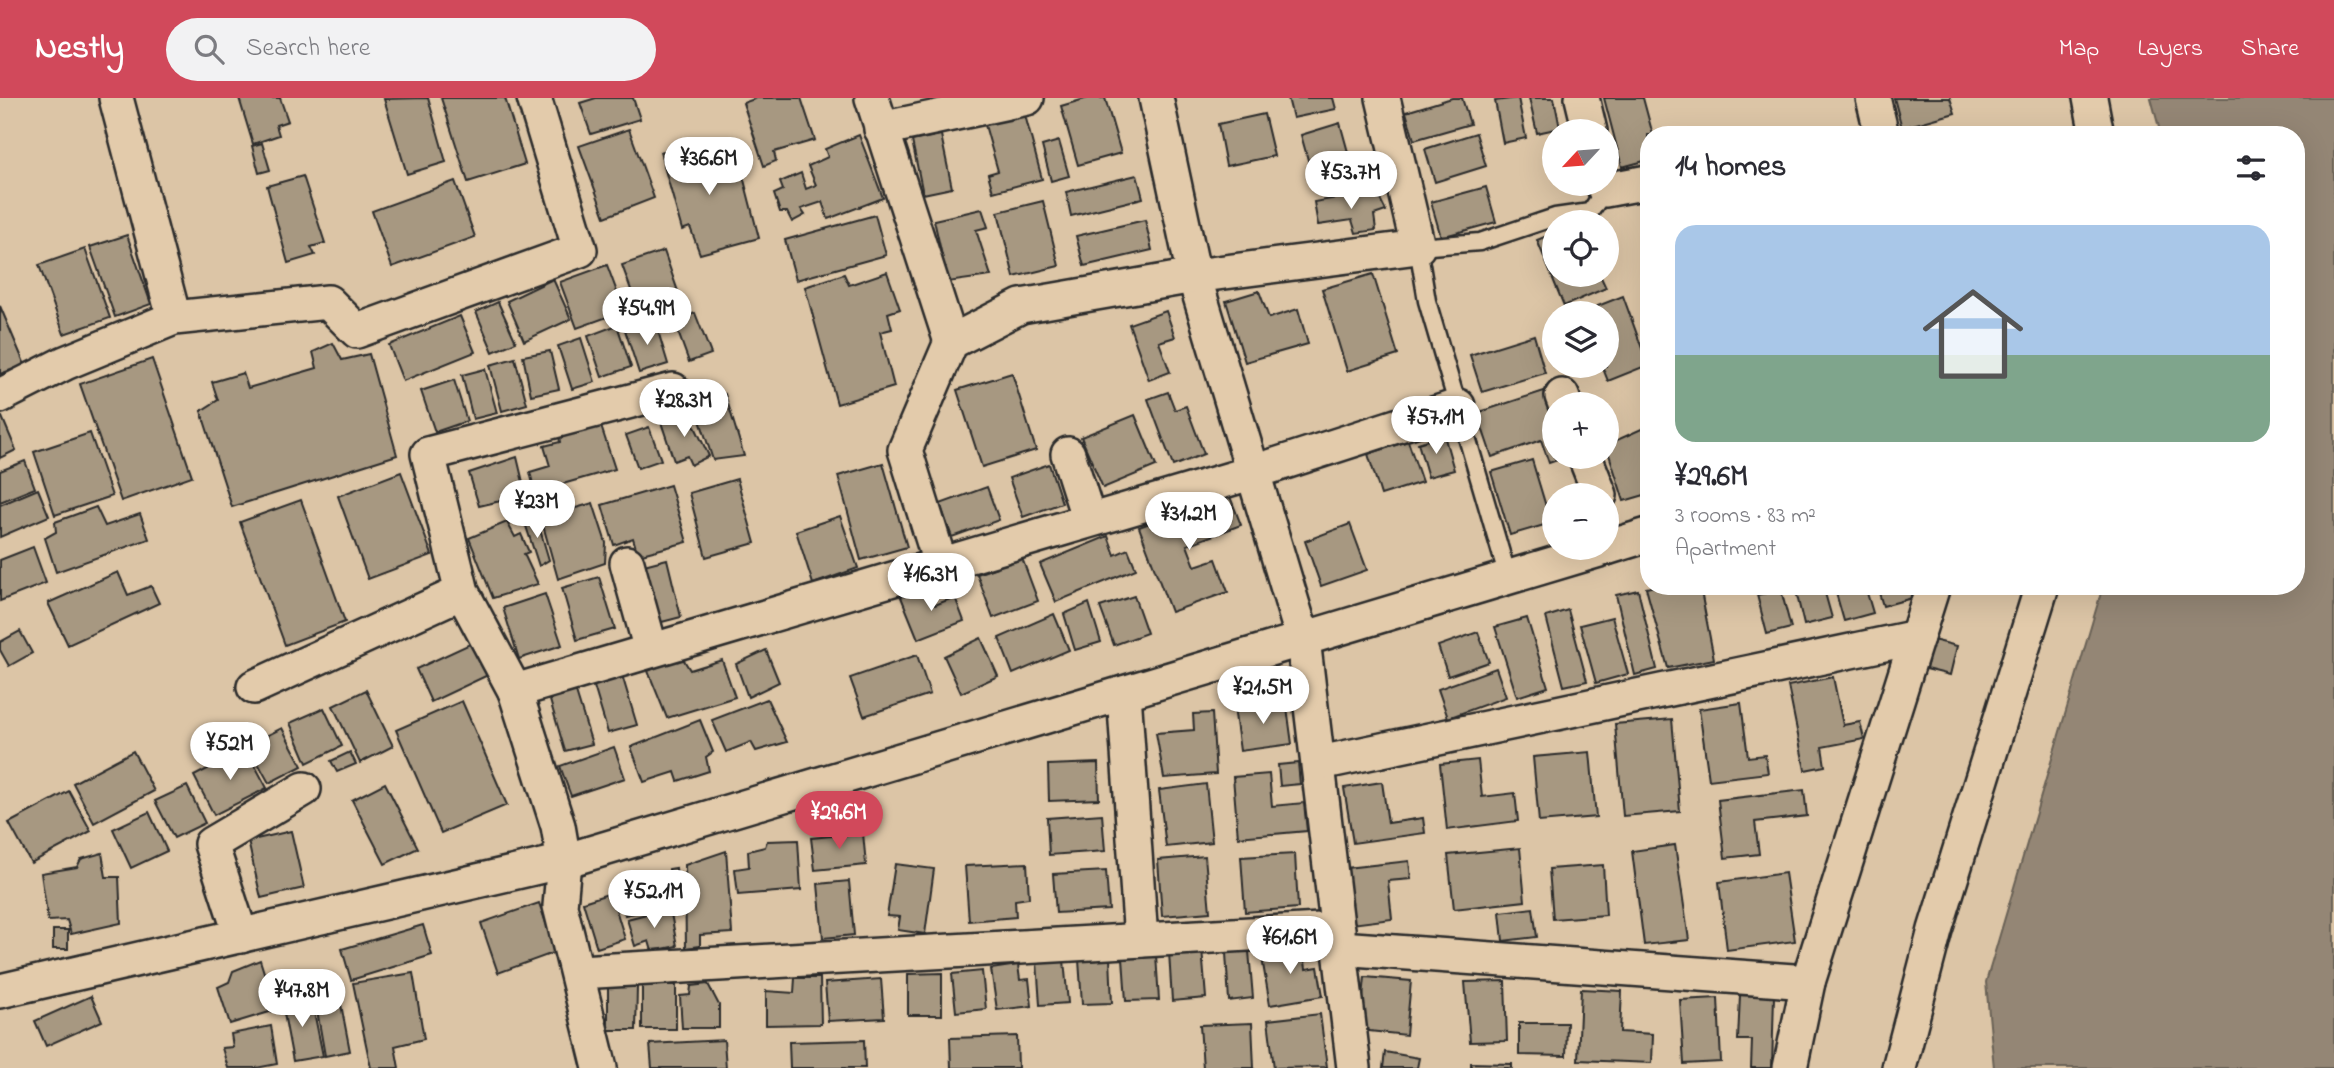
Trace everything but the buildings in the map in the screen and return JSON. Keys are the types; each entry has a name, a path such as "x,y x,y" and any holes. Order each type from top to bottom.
{"street":[{"path":"116,98 174,318"},
{"path":"0,396 65,363 174,318 328,302 357,331 580,250 534,98"},
{"path":"951,342 876,113 1027,98"},
{"path":"1156,98 1194,276 1303,639 1320,763 1354,1068"},
{"path":"940,563 905,450 951,342 1021,306 1194,276 1418,247 1383,98"},
{"path":"1582,98 1587,119"},
{"path":"1872,98 1880,126"},
{"path":"2090,98 2095,126"},
{"path":"1619,185 1640,183"},
{"path":"600,1068 579,972 560,906 564,861 558,825 515,691 462,592 428,454 673,390"},
{"path":"515,691 1254,472 1458,406"},
{"path":"1068,454 1090,520"},
{"path":"0,991 564,861 1620,544"},
{"path":"627,563 651,650"},
{"path":"254,687 462,592"},
{"path":"1790,1068 1808,982 1930,595"},
{"path":"1899,1068 1935,930 2039,595"},
{"path":"1320,763 1917,637"},
{"path":"1124,692 1141,940"},
{"path":"241,936 211,844 304,789"},
{"path":"579,972 1141,940 1339,938 1808,982"}],"lane":[{"path":"1508,577 1427,301 1418,247 1480,242 1555,217 1590,212 1599,196"}],"shaded area":[{"path":"2151,98 2334,98 2334,1068 1994,1068 1986,982 2100,595 2305,595 2305,126 2159,126"}]}
